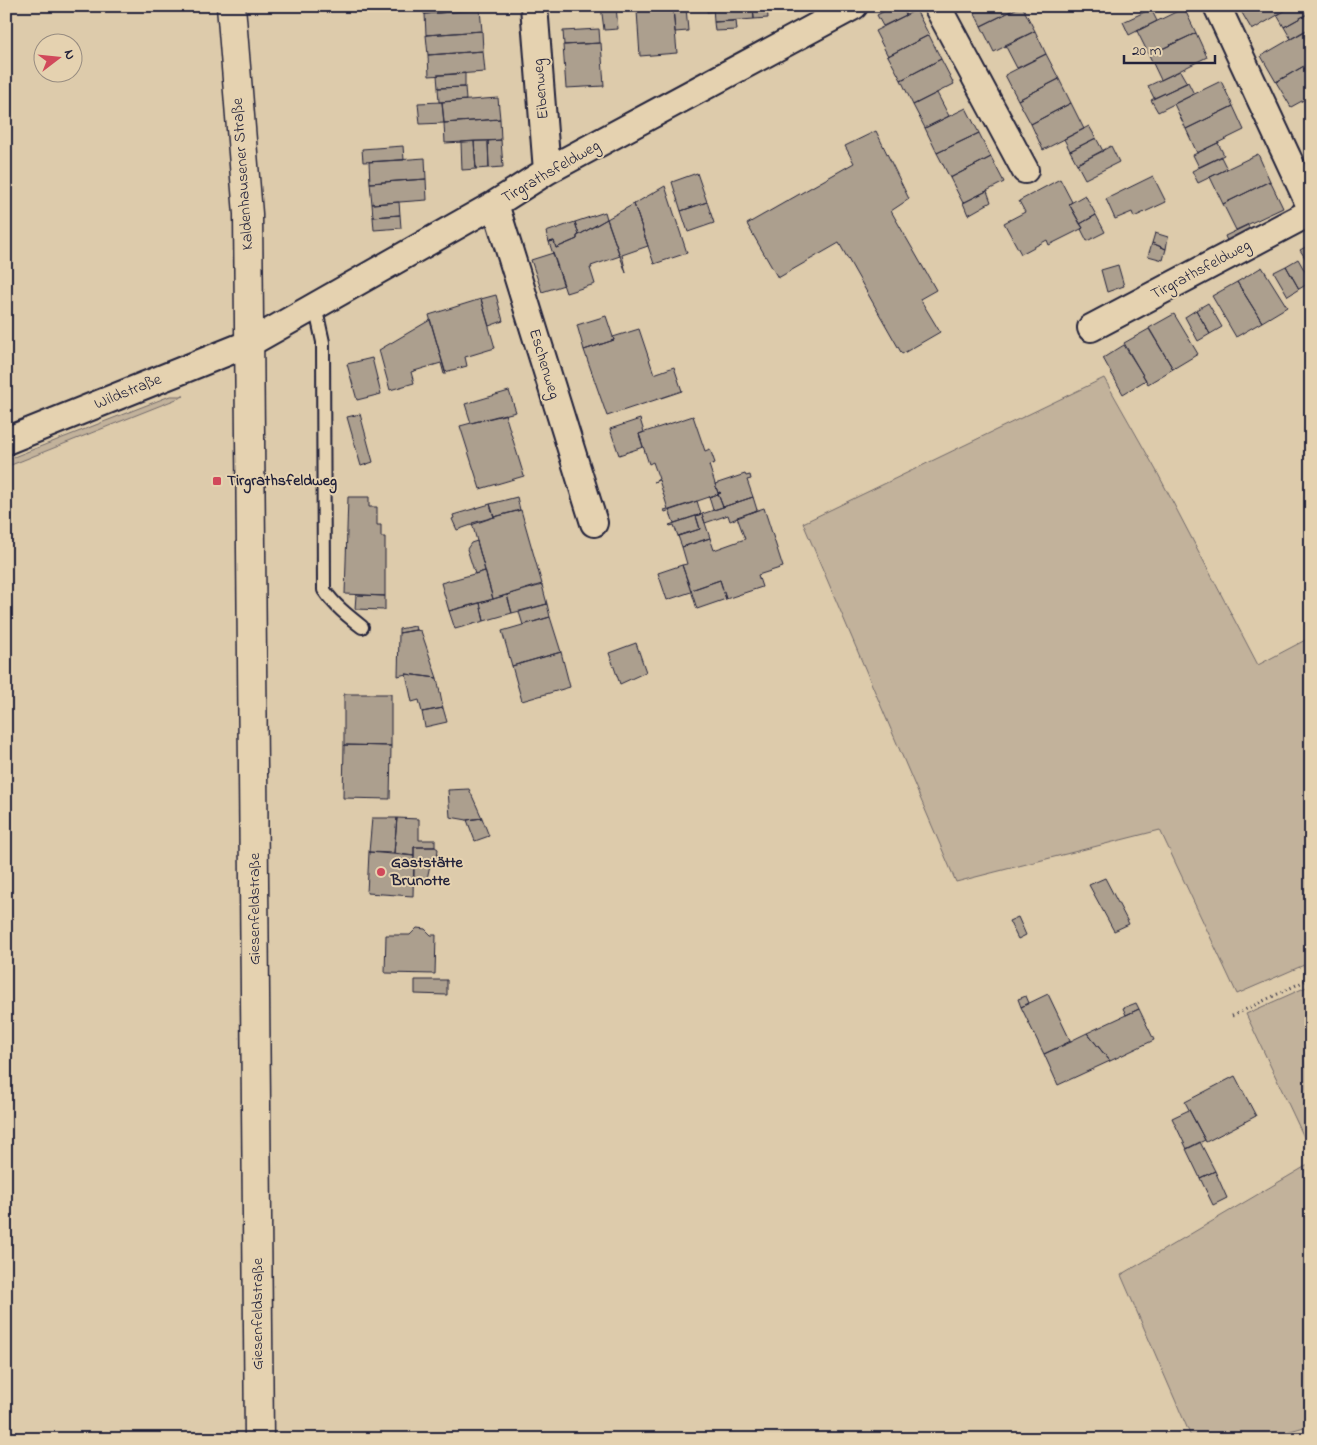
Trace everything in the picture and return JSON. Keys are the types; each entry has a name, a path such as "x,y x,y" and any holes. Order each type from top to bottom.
{"main road":[{"name":"Kaldenhausener Straße","path":"231,6 248,214 250,380"},
{"name":"Giesenfeldstraße","path":"250,380 259,1439"}],"street":[{"name":"Eibenweg","path":"534,6 547,171"},
{"name":"Tirgrathsfeldweg","path":"250,343 495,204 547,171 854,6"},
{"path":"937,6 1025,170"},
{"path":"1218,6 1311,208"},
{"name":"Eschenweg","path":"495,204 594,523"},
{"name":"Tirgrathsfeldweg","path":"1091,328 1311,212"},
{"name":"Wildstraße","path":"6,441 250,343"}],"lane":[{"path":"316,306 323,342 324,590 342,611 362,627"}],"path":[{"path":"1232,1016 1311,978"}],"shaded area":[{"path":"1104,378 1156,470 1258,665 1311,637 1311,962 1237,994 1160,830 956,882 803,523"},
{"path":"170,396 184,396 6,467 6,460"},
{"path":"1311,985 1311,1152 1246,1014"},
{"path":"1311,1163 1311,1425 1263,1439 1192,1439 1121,1275"}],"building":[{"path":"423,6 451,6 451,12 424,14"},
{"path":"601,6 616,6 618,29 604,30"},
{"path":"707,6 713,6 714,11 707,12"},
{"path":"713,6 753,6 754,19 714,22"},
{"path":"753,6 767,6 768,18 754,19"},
{"path":"894,6 901,6 906,15 883,26 877,15"},
{"path":"971,6 1021,6 981,26"},
{"path":"1022,6 1035,31 994,52 981,26"},
{"path":"1238,6 1293,6 1252,30"},
{"path":"1293,6 1309,6 1311,12 1284,27 1277,15"},
{"path":"686,7 688,31 675,32 673,8"},
{"path":"673,8 677,53 640,56 637,11"},
{"path":"1184,8 1196,33 1149,55 1137,31"},
{"path":"1151,9 1157,21 1129,35 1123,22"},
{"path":"480,10 482,31 426,35 425,14"},
{"path":"916,10 929,35 888,56 875,31"},
{"path":"1311,12 1311,28 1291,39 1284,27"},
{"path":"736,21 737,30 715,31 714,22"},
{"path":"599,29 600,43 564,45 563,31"},
{"path":"1306,30 1311,38 1311,62 1276,82 1261,56"},
{"path":"482,31 483,51 428,55 426,35"},
{"path":"1035,31 1046,54 1017,68 1005,45"},
{"path":"1196,33 1207,57 1161,80 1149,55"},
{"path":"929,35 941,59 901,80 888,56"},
{"path":"601,43 604,86 566,88 563,45"},
{"path":"483,51 485,72 429,76 428,55"},
{"path":"1046,54 1059,79 1018,100 1005,75"},
{"path":"941,59 954,84 913,105 901,80"},
{"path":"1311,62 1311,96 1291,107 1276,82"},
{"path":"1180,71 1187,83 1154,98 1148,86"},
{"path":"465,73 465,87 438,88 437,75"},
{"path":"1059,79 1071,103 1031,124 1018,100"},
{"path":"1221,81 1233,106 1186,129 1174,104"},
{"path":"1188,82 1194,94 1158,112 1151,100"},
{"path":"465,87 466,100 439,102 438,88"},
{"path":"937,93 949,116 925,128 913,105"},
{"path":"498,98 500,119 444,123 442,102"},
{"path":"442,102 444,123 420,124 418,103"},
{"path":"1071,103 1084,129 1043,150 1031,124"},
{"path":"1233,106 1244,130 1197,153 1186,129"},
{"path":"966,108 979,133 937,153 925,128"},
{"path":"500,119 501,140 445,143 444,123"},
{"path":"1089,126 1096,138 1070,151 1064,139"},
{"path":"876,131 909,199 891,211 936,290 920,299 940,332 902,354 839,243 778,278 747,224 854,163 845,146"},
{"path":"979,133 991,157 950,178 937,153"},
{"path":"1096,138 1103,151 1077,164 1070,151"},
{"path":"501,140 503,167 489,168 488,141"},
{"path":"474,141 476,169 462,170 461,142"},
{"path":"474,141 488,141 489,168 476,169"},
{"path":"1218,143 1224,155 1199,167 1193,155"},
{"path":"403,146 404,160 363,162 362,149"},
{"path":"1111,146 1119,162 1085,179 1077,164"},
{"path":"1258,154 1270,181 1223,204 1210,177"},
{"path":"991,157 1004,182 963,203 950,178"},
{"path":"1221,157 1227,169 1198,183 1192,171"},
{"path":"425,158 426,179 370,183 369,162"},
{"path":"697,173 707,202 681,211 672,182"},
{"path":"1153,176 1166,202 1134,217 1132,212 1115,219 1106,199"},
{"path":"426,179 427,200 372,204 370,183"},
{"path":"1060,179 1072,202 1069,204 1083,228 1049,245 1047,240 1021,254 1004,223 1025,212 1019,201"},
{"path":"1270,181 1283,208 1236,230 1223,204"},
{"path":"665,186 687,253 654,264 634,204"},
{"path":"987,191 991,202 968,215 963,203"},
{"path":"1085,195 1096,215 1080,224 1069,204"},
{"path":"399,202 400,215 373,217 372,204"},
{"path":"707,202 714,223 688,232 681,211"},
{"path":"634,204 648,246 622,255 626,273 607,219"},
{"path":"605,212 607,219 579,235 575,222"},
{"path":"400,215 401,228 374,230 373,217"},
{"path":"1096,215 1105,232 1087,241 1080,224"},
{"path":"607,219 620,256 591,266 595,284 566,293 549,242 554,241 556,248 577,239 577,236"},
{"path":"575,222 579,235 577,239 556,248 554,241 549,242 546,232"},
{"path":"1248,225 1254,237 1230,248 1225,236"},
{"path":"1155,233 1168,237 1166,249 1152,243"},
{"path":"1152,243 1166,249 1163,260 1148,256"},
{"path":"1311,244 1311,267 1300,250"},
{"path":"553,253 564,285 542,292 531,260"},
{"path":"1298,259 1311,282 1299,289 1286,266"},
{"path":"1118,265 1124,286 1107,292 1101,270"},
{"path":"1286,266 1299,289 1288,296 1274,272"},
{"path":"1262,267 1287,307 1262,322 1237,282"},
{"path":"1237,282 1262,322 1236,337 1212,296"},
{"path":"496,295 503,321 489,326 481,299"},
{"path":"481,299 495,348 465,357 467,366 445,372 429,315"},
{"path":"1208,303 1222,327 1210,334 1196,310"},
{"path":"1196,310 1210,334 1198,341 1185,317"},
{"path":"1174,314 1198,354 1173,369 1149,328"},
{"path":"606,316 614,340 584,350 577,325"},
{"path":"430,320 446,374 444,374 441,363 411,372 414,383 390,390 379,350"},
{"path":"639,329 654,374 674,367 682,391 607,416 584,350 614,340 613,337"},
{"path":"1149,329 1173,369 1148,384 1124,343"},
{"path":"1124,345 1146,380 1123,394 1103,358"},
{"path":"372,358 381,394 357,400 347,364"},
{"path":"509,391 516,412 471,423 465,404"},
{"path":"360,414 373,462 361,466 347,417"},
{"path":"505,414 524,476 480,489 460,426"},
{"path":"693,416 705,451 710,449 715,463 709,465 718,493 721,493 665,512 664,510 668,509 659,480 654,482 659,479 653,462 649,464 639,434"},
{"path":"640,419 644,432 639,434 643,447 619,455 610,429"},
{"path":"745,474 746,476 750,475 751,479 747,480 753,497 723,507 718,494 721,493 718,493 715,484"},
{"path":"718,494 723,507 713,510 709,497"},
{"path":"348,497 369,497 369,507 377,507 377,525 381,525 381,537 385,537 385,596 345,594"},
{"path":"517,497 520,510 494,517 490,504"},
{"path":"753,497 757,510 730,521 728,515 705,523 702,514"},
{"path":"697,501 701,514 674,523 669,510"},
{"path":"490,504 494,517 457,530 452,519 454,518 453,515"},
{"path":"764,508 783,567 758,575 762,587 726,599 720,580 691,590 682,565 687,564 682,547 710,538 714,550 745,539 737,517"},
{"path":"521,510 542,584 493,599 472,523"},
{"path":"702,514 710,538 682,547 678,536 700,529 696,516"},
{"path":"696,516 700,529 678,536 674,525 669,525"},
{"path":"477,541 485,571 475,574 467,549 471,543"},
{"path":"682,565 691,592 667,600 658,573"},
{"path":"485,571 493,599 449,611 441,583"},
{"path":"720,580 726,599 697,609 691,590"},
{"path":"542,585 547,604 512,613 507,595"},
{"path":"356,595 385,596 385,610 355,609"},
{"path":"507,595 512,613 484,621 480,603"},
{"path":"480,603 484,621 455,629 449,611"},
{"path":"547,604 550,617 523,625 519,612"},
{"path":"550,617 561,652 512,666 502,631"},
{"path":"415,626 416,630 399,633 399,629"},
{"path":"421,631 437,678 406,674 398,676 399,633"},
{"path":"636,643 646,672 620,684 609,653"},
{"path":"561,652 570,687 522,701 512,666"},
{"path":"406,674 437,678 443,708 422,712 419,700 412,702"},
{"path":"344,694 391,694 391,746 344,745"},
{"path":"443,708 447,722 425,727 422,712"},
{"path":"344,745 391,746 390,799 343,798"},
{"path":"469,789 482,818 467,820 450,817 448,790"},
{"path":"372,818 397,818 394,853 369,852"},
{"path":"397,818 419,819 419,840 435,840 435,847 414,847 414,856 394,853"},
{"path":"482,818 489,836 475,841 467,820"},
{"path":"414,847 435,847 438,849 436,866 430,865 427,879 422,882 414,882"},
{"path":"369,852 414,856 413,896 367,893"},
{"path":"1105,878 1129,924 1114,931 1089,885"},
{"path":"1018,917 1026,935 1018,939 1009,921"},
{"path":"417,928 425,929 431,935 436,935 435,974 385,973 386,935 410,935"},
{"path":"415,980 447,980 447,995 415,994"},
{"path":"1048,994 1071,1042 1044,1054 1021,1007"},
{"path":"1026,996 1029,1003 1021,1007 1018,999"},
{"path":"1136,1003 1139,1009 1126,1015 1123,1008"},
{"path":"1139,1009 1154,1040 1110,1061 1087,1033"},
{"path":"1087,1033 1110,1061 1058,1085 1044,1054"},
{"path":"1235,1076 1256,1116 1206,1142 1185,1102"},
{"path":"1189,1110 1205,1140 1187,1149 1172,1118"},
{"path":"1200,1142 1215,1171 1200,1178 1186,1149"},
{"path":"1215,1171 1227,1198 1213,1205 1200,1178"}],"place":[{"name":"Tirgrathsfeldweg","path":"217,481"},
{"name":"Gaststätte Brunotte","path":"381,872"}]}
